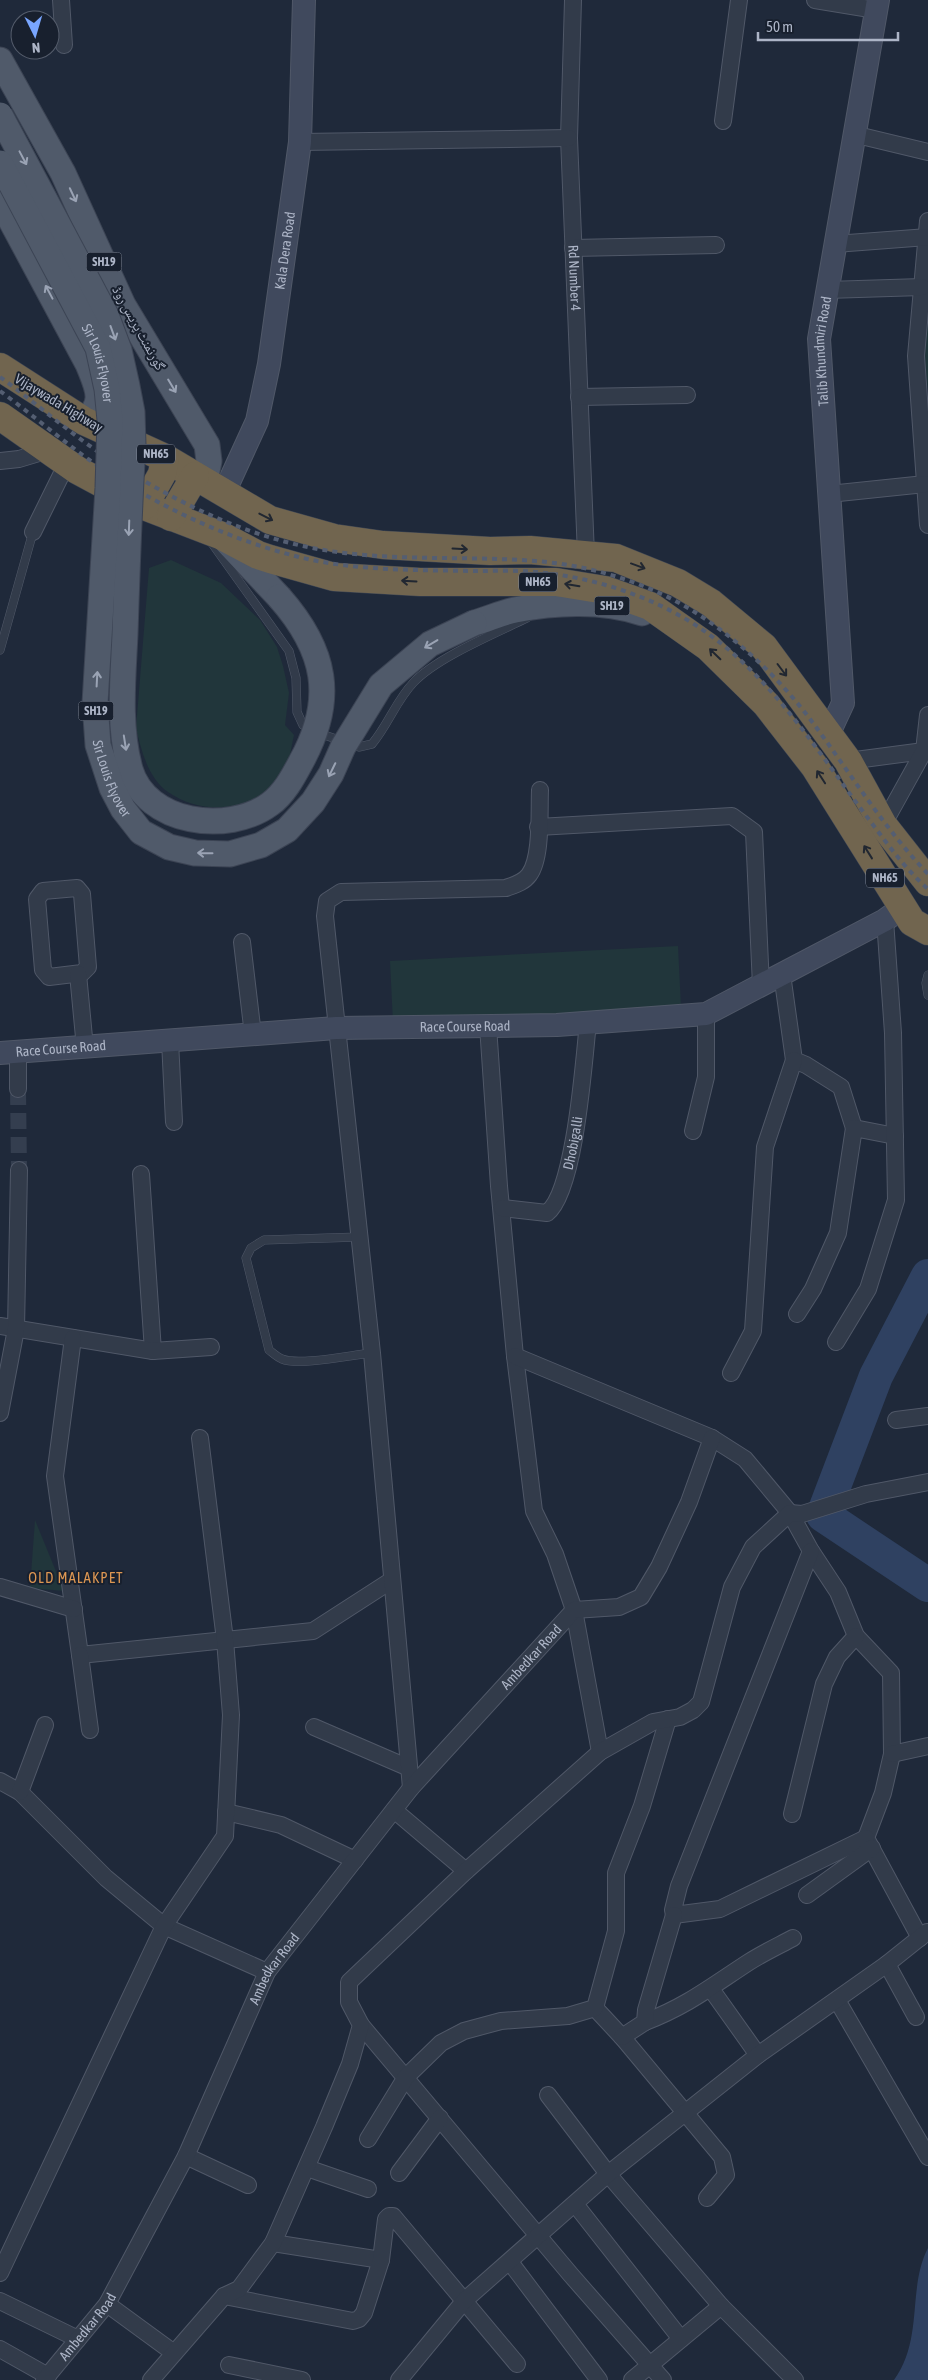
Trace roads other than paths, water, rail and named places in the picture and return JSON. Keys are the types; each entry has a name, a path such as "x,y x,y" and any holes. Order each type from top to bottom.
{"highway":[{"name":"Vijaywada Highway","path":"0,366 84,421 208,478"},
{"name":"NH65","path":"0,416 58,457 144,506 212,532 258,555 334,577 420,582 556,582 606,590 650,606 708,647 766,704 815,768 894,913 928,931"},
{"path":"144,506 162,474 165,458"},
{"path":"171,517 208,478"},
{"name":"NH65","path":"208,478 270,520 334,538 383,544 490,551 530,550 586,554 616,558 652,570 678,582 712,603 764,647 848,761 883,825 928,882"}],"main road":[{"name":"گورنمنٹ پریس روڈ","path":"0,60 63,174 119,295 208,446 208,478"},
{"name":"Sir Louis Flyover","path":"0,115 106,315 119,350 132,412 133,446 122,722 130,770 138,787 153,803 165,811 184,819 206,820 250,815 270,804 289,784 306,754 318,726 323,700 321,674 306,631 279,597 212,532"},
{"name":"Sir Louis Flyover","path":"0,163 98,348 107,389 110,420 108,488 95,704 98,745 112,788 123,809 141,832 169,847 195,853 230,854 261,845 287,830 313,802 331,774 343,746 381,685 430,644 474,623 515,610 552,606"},
{"path":"0,200 88,364 97,387 99,399 95,412 84,421"},
{"path":"62,316 119,295"},
{"name":"SH19","path":"552,606 572,604 624,607 671,622"}],"street":[{"path":"61,0 64,45"},
{"name":"Kala Dera Road","path":"208,478 257,421 267,374 300,142 304,0"},
{"name":"Rd Number 4","path":"573,0 569,138 586,554"},
{"path":"723,121 738,0"},
{"path":"815,0 877,5"},
{"name":"Talib Khundmiri Road","path":"829,733 843,703 819,339 853,134 877,5"},
{"path":"853,134 928,152"},
{"path":"300,142 569,138"},
{"path":"835,244 927,232 916,356 928,525"},
{"path":"574,248 716,245"},
{"path":"827,290 922,287"},
{"path":"579,397 687,395"},
{"path":"0,461 58,457 34,532"},
{"path":"829,494 925,484"},
{"path":"883,825 924,751 928,715"},
{"path":"848,761 924,751"},
{"path":"411,1788 372,1353 325,916 327,901 341,892 506,888 522,882 530,874 536,859 540,790"},
{"path":"538,827 732,816 754,832 761,986"},
{"path":"77,888 82,894 88,967 85,972 78,974 49,977 45,975 37,899 43,891 77,888"},
{"path":"836,1342 868,1289 896,1200 893,1034 894,913"},
{"name":"Race Course Road","path":"9,1053 336,1028 488,1026 588,1022 706,1014 894,913"},
{"path":"242,942 253,1035"},
{"path":"78,974 85,1048"},
{"path":"731,1373 753,1331 765,1147 794,1060 782,974"},
{"path":"694,1132 706,1078 706,1014"},
{"name":"Dhobigalli","path":"502,1208 547,1213 553,1209 564,1184 574,1142 588,1022"},
{"path":"488,1026 515,1356 534,1511 555,1554 574,1610 600,1752"},
{"path":"170,1041 174,1122"},
{"path":"9,1053 18,1089"},
{"path":"794,1060 806,1065 841,1088 854,1128 838,1233 813,1289 797,1314"},
{"path":"854,1128 895,1136"},
{"path":"0,1413 8,1327 18,1170"},
{"path":"141,1174 153,1351"},
{"path":"8,1327 153,1351 211,1347"},
{"path":"73,1338 55,1476 90,1730"},
{"path":"515,1356 712,1438 746,1460 796,1514 811,1551 838,1592 856,1636 891,1673 892,1754 869,1843 807,1895"},
{"path":"896,1420 928,1416"},
{"path":"0,2273 164,1926 225,1836 231,1715 225,1640 200,1438"},
{"path":"574,1610 619,1607 641,1597 659,1567 689,1502 712,1438"},
{"path":"663,2380 361,2025 349,2002 349,1982 466,1871 600,1752 653,1722 680,1716 693,1710 701,1702 732,1587 752,1547 796,1514 866,1494 928,1482"},
{"path":"645,2022 646,2010 674,1915 673,1910 679,1886 811,1551"},
{"path":"80,1655 313,1631 392,1580"},
{"path":"0,1587 74,1609"},
{"name":"Ambedkar Road","path":"46,2378 108,2304 186,2156 267,1972 411,1788 574,1610"},
{"path":"792,1814 824,1684 836,1657 856,1636"},
{"path":"595,2008 616,1931 616,1873 642,1806 668,1718"},
{"path":"20,1792 45,1725"},
{"path":"314,1727 409,1768"},
{"path":"892,1754 928,1746"},
{"path":"0,1781 20,1792 106,1878 164,1926 267,1972"},
{"path":"394,1810 466,1871"},
{"path":"226,1812 281,1825 355,1860"},
{"path":"674,1915 720,1909 869,1843"},
{"path":"407,2377 465,2300 608,2174 758,2055 887,1964 924,1934 869,1843"},
{"path":"622,2037 645,2022 674,2010 710,1989 750,1961 793,1938"},
{"path":"887,1964 916,2017"},
{"path":"710,1989 758,2055"},
{"path":"837,2000 928,2157"},
{"path":"595,2008 622,2037 722,2157 726,2175 707,2198"},
{"path":"368,2139 406,2077 441,2043 464,2031 501,2021 568,2016 595,2008"},
{"path":"151,2380 224,2296 239,2289 273,2243 307,2168 350,2064 361,2025"},
{"path":"548,2096 608,2174 721,2306 796,2380"},
{"path":"399,2173 440,2118"},
{"path":"186,2156 248,2185"},
{"path":"307,2168 368,2189"},
{"path":"575,2204 682,2339"},
{"path":"224,2296 353,2321 360,2320 364,2314 381,2260 386,2220 389,2216 394,2216 517,2364"},
{"path":"273,2243 381,2260"},
{"path":"510,2262 599,2380"},
{"path":"0,2301 78,2339"},
{"path":"108,2304 174,2353"},
{"path":"632,2380 721,2306"},
{"path":"0,2349 46,2378"},
{"path":"229,2364 302,2380"}],"lane":[{"path":"0,650 34,532"},
{"path":"212,532 288,652 296,678 298,712 303,725 310,730 359,747 372,744 402,697 414,682 435,666 552,606"},
{"path":"928,975 926,983 928,995"},
{"path":"359,1237 264,1240 252,1248 246,1258 269,1350 274,1354 282,1359 300,1361 372,1353"}],"water":[{"path":"928,2248 928,2380 894,2380 909,2348 918,2280"}],"waterway":[{"path":"928,1276 876,1376 823,1515 928,1585"}],"tunnel":[{"path":"18,1089 19,1170"}],"railway":[{"path":"0,377 97,451 145,481 222,520 275,539 303,546 360,555 506,559 576,566 637,583 675,601 726,634 785,688 810,719 881,818 928,874"},
{"path":"0,391 88,459 112,475 189,517 243,540 299,557 342,565 387,569 522,571 556,574 594,582 631,593 684,618 712,637 762,681 805,732 894,852 910,872 928,889"}],"district":[{"name":"OLD MALAKPET","path":"76,1578"}]}
